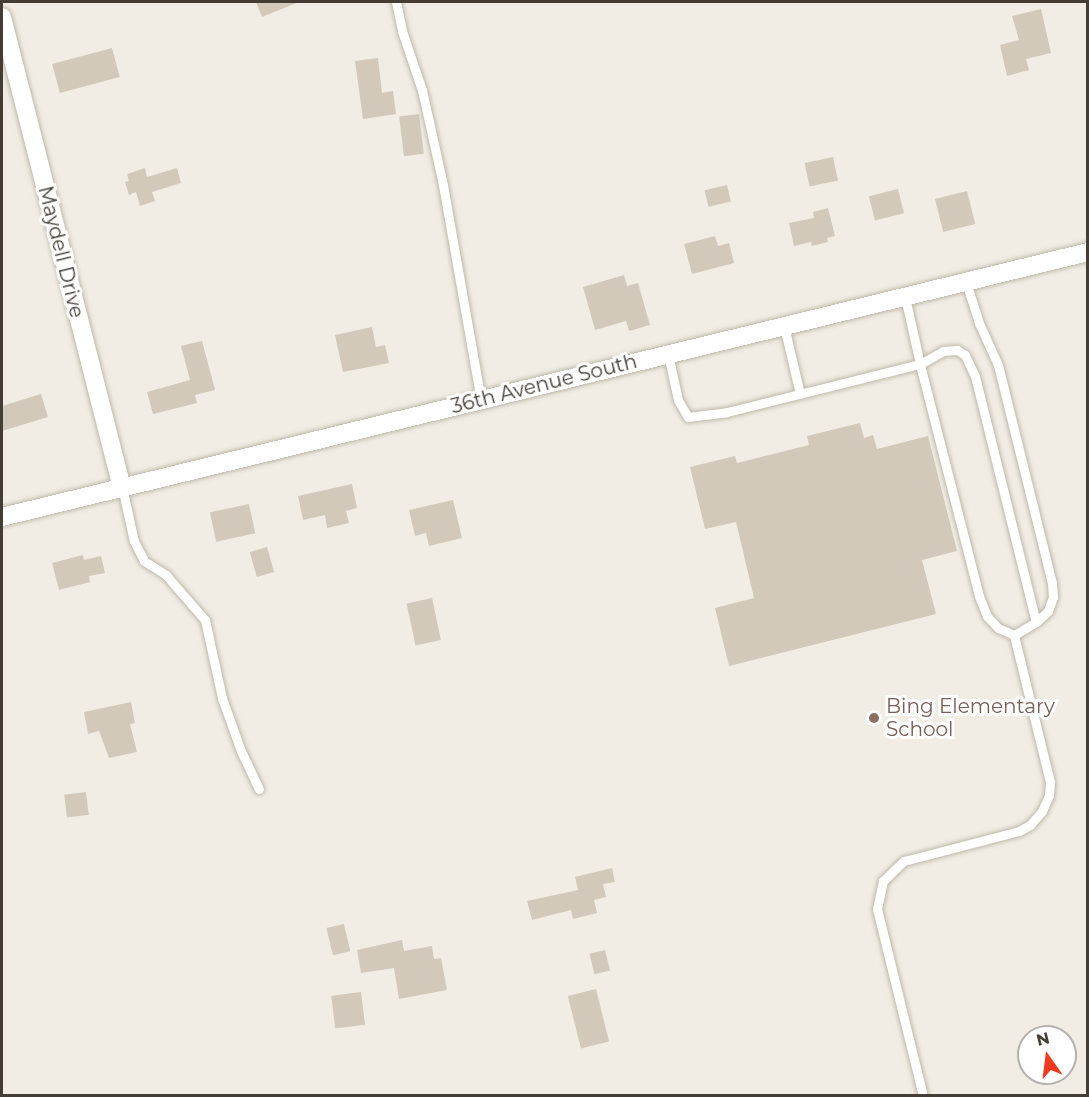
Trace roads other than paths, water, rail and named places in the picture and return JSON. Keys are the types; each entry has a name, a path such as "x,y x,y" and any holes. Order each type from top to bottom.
{"street":[{"name":"Maydell Drive","path":"2,17 4,39 122,487"},
{"name":"36th Avenue South","path":"2,517 1088,252"}],"lane":[{"path":"396,2 402,31 422,90 443,185 481,400"},
{"path":"966,282 979,323 998,365 1048,567 1053,597 1048,610 1036,622 1014,635"},
{"path":"905,297 979,596 987,616 998,628 1014,635"},
{"path":"784,326 800,394"},
{"path":"668,354 678,400 688,417 727,412 920,364 943,351 957,350 965,355 975,376 1036,622"},
{"path":"122,487 134,541 144,561 166,575 205,620 222,698 241,751 259,789"},
{"path":"923,1095 881,928 877,909 878,895 883,881 904,861 1018,831 1030,825 1042,811 1049,795 1050,782 1014,635"}],"place":[{"name":"Bing Elementary School","path":"874,718"}]}
